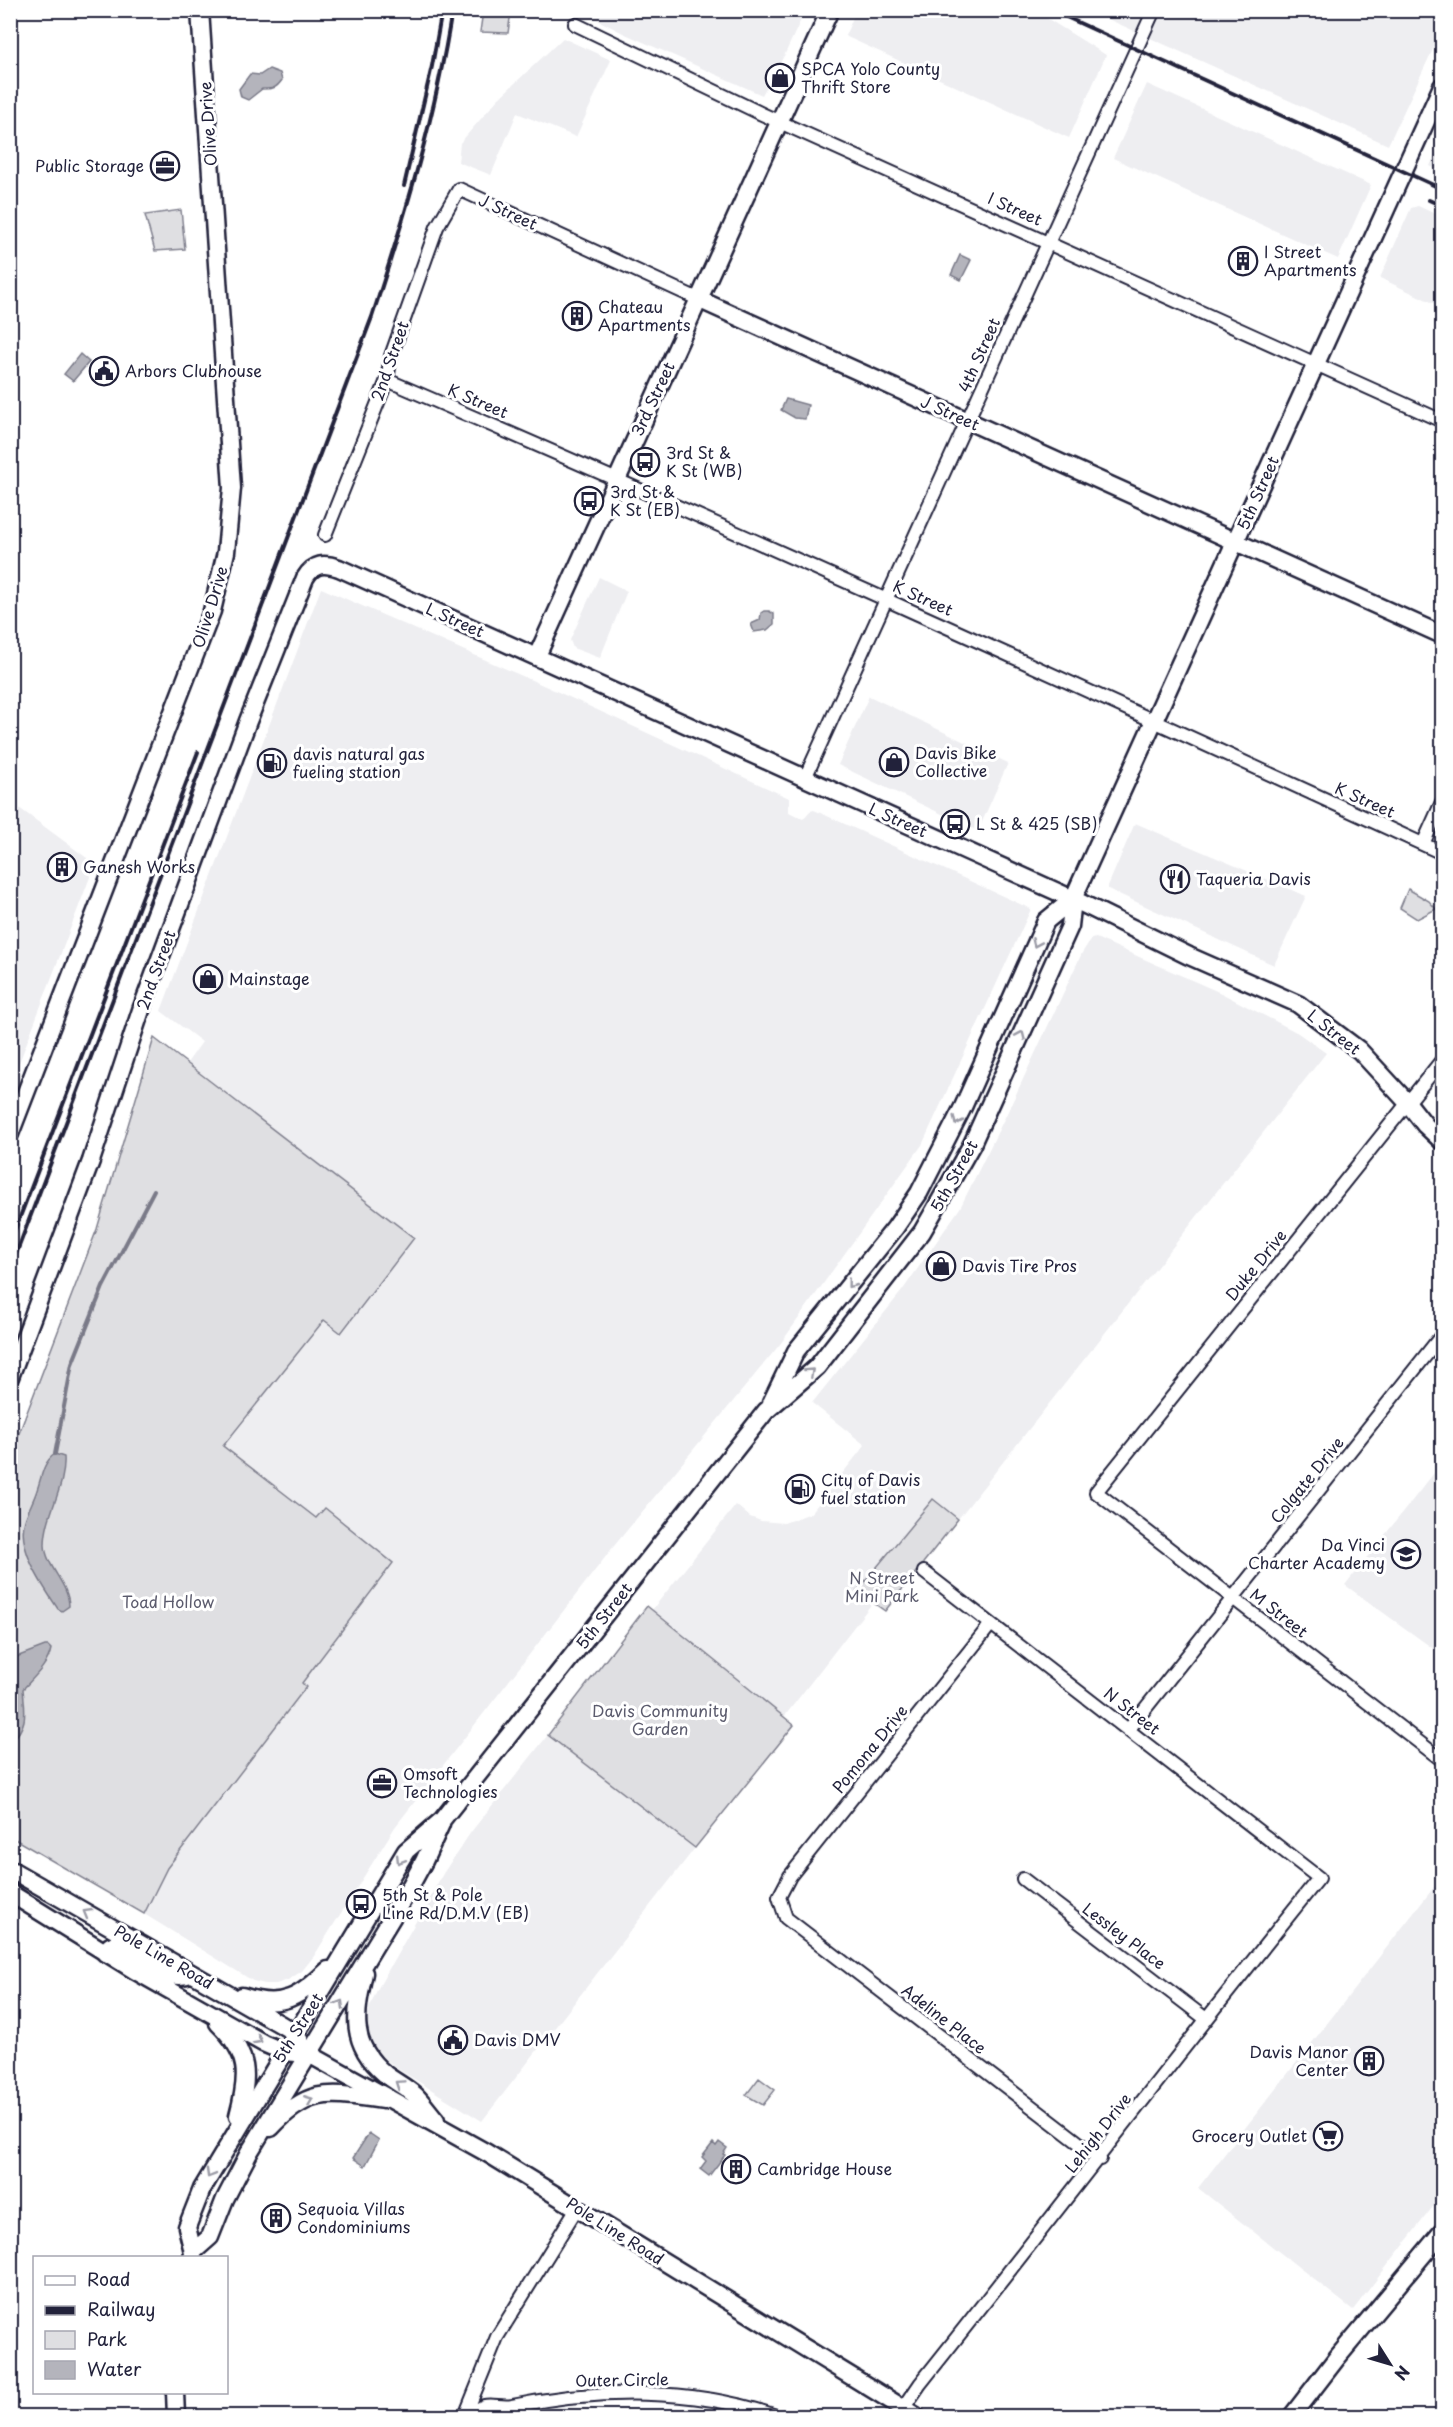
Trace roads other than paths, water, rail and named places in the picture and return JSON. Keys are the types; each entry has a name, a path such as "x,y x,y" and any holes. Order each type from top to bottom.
{"main road":[{"name":"Olive Drive","path":"10,1134 212,611 226,552 232,488 200,10"},
{"name":"3rd Street","path":"537,656 830,10"},
{"name":"5th Street","path":"192,2255 187,2227 202,2189 406,1851 442,1820 766,1411 817,1367 922,1232 937,1208 972,1144 1070,926 1073,899 1443,87"},
{"name":"J Street","path":"698,299 1443,635"},
{"name":"L Street","path":"312,567 322,564 339,568 1073,899 1189,956 1298,1004 1359,1050 1425,1125 1443,1141"},
{"name":"2nd Street","path":"10,1377 91,1161 134,1029 248,721 305,578 312,567"},
{"name":"5th Street","path":"766,1411 796,1351 895,1228 919,1193 963,1107 1046,921 1073,899"},
{"name":"5th Street","path":"192,2255 210,2237 225,2199 250,2151 410,1887 442,1820"},
{"name":"Pole Line Road","path":"17,1872 295,2033 309,2054"},
{"name":"Pole Line Road","path":"11,1893 105,1953 204,2010 284,2052 309,2054 440,2126 910,2413"},
{"path":"105,1953 110,1946 115,1944 164,1972 177,1976 192,1973"},
{"path":"216,1987 253,2000 270,2002 288,2000 311,1985 342,1957"},
{"path":"367,1958 358,2001 357,2022 360,2044 378,2068 414,2094 440,2126"},
{"path":"204,2010 236,2043 244,2060 245,2091 232,2136"},
{"path":"250,2151 281,2118 307,2099 336,2093 394,2102"},
{"path":"1292,2416 1443,2232"},
{"path":"175,2394 176,2416"}],"street":[{"name":"4th Street","path":"805,778 1154,10"},
{"name":"I Street","path":"576,24 780,121 1443,421"},
{"name":"J Street","path":"459,189 698,299"},
{"name":"2nd Street","path":"325,535 387,380 392,356 433,237 459,189"},
{"name":"K Street","path":"387,380 887,600 1443,853"},
{"path":"1423,844 1443,802"},
{"name":"Duke Drive","path":"1096,1492 1443,1060"},
{"name":"Colgate Drive","path":"1129,1729 1443,1335"},
{"name":"M Street","path":"1096,1492 1443,1760"},
{"name":"N Street","path":"924,1572 1319,1878"},
{"name":"Pomona Drive","path":"779,1897 790,1876 991,1624"},
{"name":"Lehigh Drive","path":"910,2413 921,2384 1319,1878"},
{"name":"Lessley Place","path":"1023,1879 1206,2019"},
{"name":"Adeline Place","path":"779,1897 786,1918 1100,2159"},
{"path":"467,2416 497,2337 577,2208"},
{"name":"Outer Circle","path":"467,2416 485,2406 506,2408 545,2400 626,2393 721,2402 777,2416"}],"water":[{"path":"269,69 280,73 282,80 276,87 262,89 248,100 241,97 239,89 250,74 260,75"},
{"path":"960,255 971,260 961,280 951,275"},
{"path":"80,354 89,362 73,381 64,374"},
{"path":"786,399 808,405 805,419 795,418 781,410"},
{"path":"764,611 774,614 774,624 767,630 754,632 751,624 760,620 761,613"},
{"path":"55,1454 64,1457 64,1468 48,1523 45,1545 49,1561 68,1598 69,1606 62,1611 58,1609 32,1566 23,1531 43,1470"},
{"path":"45,1646 51,1649 49,1655 40,1670 23,1689 25,1712 23,1724 11,1742 11,1659"},
{"path":"369,2133 379,2140 365,2166 353,2158"},
{"path":"719,2142 727,2148 723,2154 725,2155 709,2176 700,2169 706,2161 702,2157 713,2143 716,2146"}],"waterway":[{"path":"55,1454 72,1364 103,1287 154,1190"}],"railway":[{"path":"404,186 432,66 442,10"},
{"path":"10,1270 372,317 428,127 452,10"},
{"path":"1051,10 1442,189"},
{"path":"1429,200 1442,206"},
{"path":"10,1243 198,752"}],"place":[{"name":"SPCA Yolo County Thrift Store","path":"780,78"},
{"name":"Public Storage","path":"165,166"},
{"name":"I Street Apartments","path":"1243,261"},
{"name":"Chateau Apartments","path":"577,316"},
{"name":"Arbors Clubhouse","path":"104,371"},
{"name":"3rd St & K St (WB)","path":"645,462"},
{"name":"3rd St & K St (EB)","path":"589,501"},
{"name":"Davis Bike Collective","path":"894,762"},
{"name":"davis natural gas fueling station","path":"272,763"},
{"name":"L St & 425 (SB)","path":"955,824"},
{"name":"Ganesh Works","path":"62,867"},
{"name":"Taqueria Davis","path":"1175,879"},
{"name":"Mainstage","path":"208,979"},
{"name":"Davis Tire Pros","path":"941,1266"},
{"name":"City of Davis fuel station","path":"800,1489"},
{"name":"Da Vinci Charter Academy","path":"1406,1554"},
{"name":"Omsoft Technologies","path":"382,1783"},
{"name":"5th St & Pole Line Rd/D.M.V (EB)","path":"361,1904"},
{"name":"Davis DMV","path":"453,2040"},
{"name":"Davis Manor Center","path":"1369,2061"},
{"name":"Grocery Outlet","path":"1328,2136"},
{"name":"Cambridge House","path":"736,2169"},
{"name":"Sequoia Villas Condominiums","path":"276,2218"}],"park label":[{"name":"N Street Mini Park","path":"882,1587"},
{"name":"Toad Hollow","path":"168,1602"},
{"name":"Davis Community Garden","path":"660,1720"}]}
